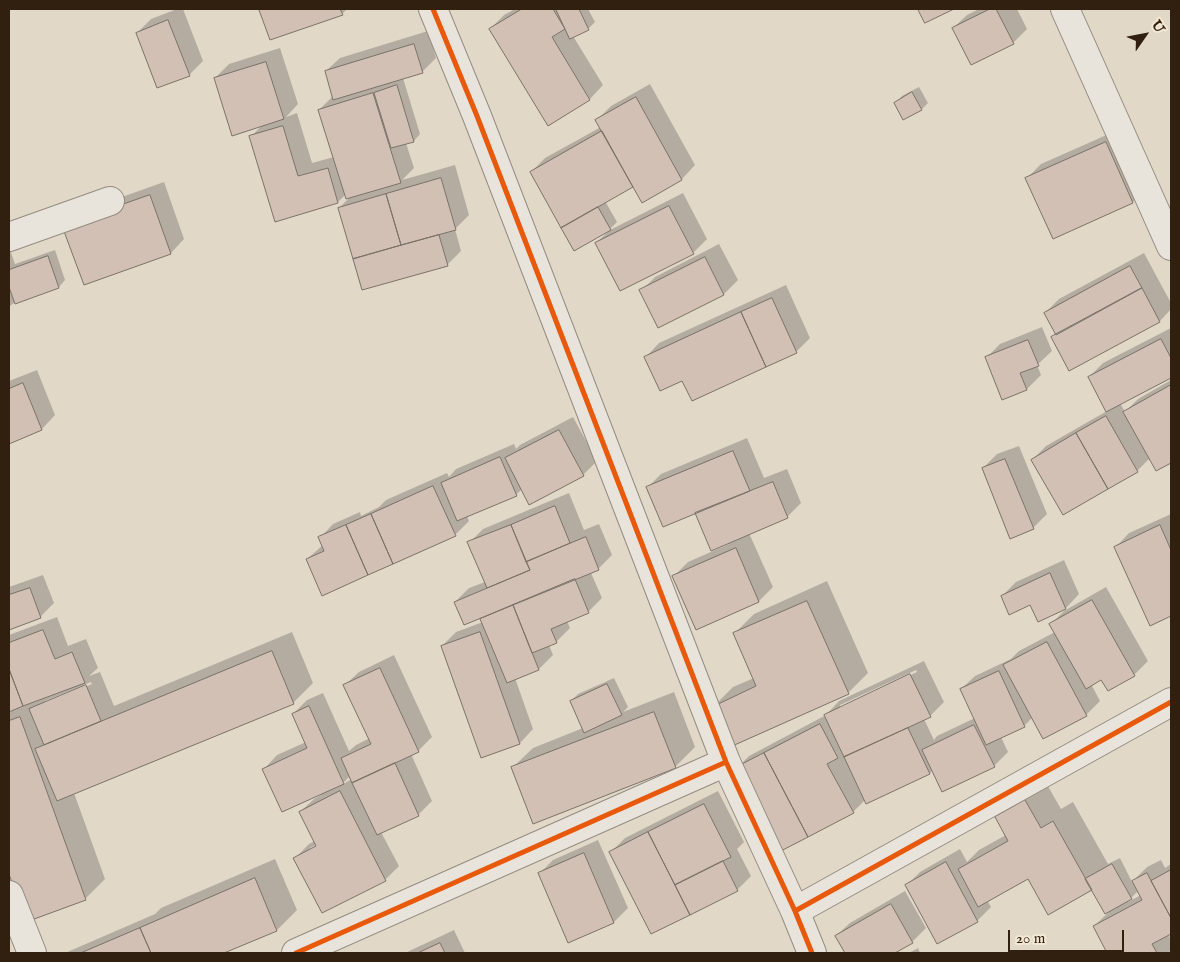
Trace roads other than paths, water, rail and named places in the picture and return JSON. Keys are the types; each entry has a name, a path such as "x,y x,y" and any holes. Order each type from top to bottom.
{"street":[{"path":"433,9 477,116 726,762 795,910 812,953"},
{"path":"1065,9 1171,246"},
{"path":"9,237 110,201"},
{"path":"795,910 1171,702"},
{"path":"296,953 726,762"},
{"path":"9,895 32,953"}]}
